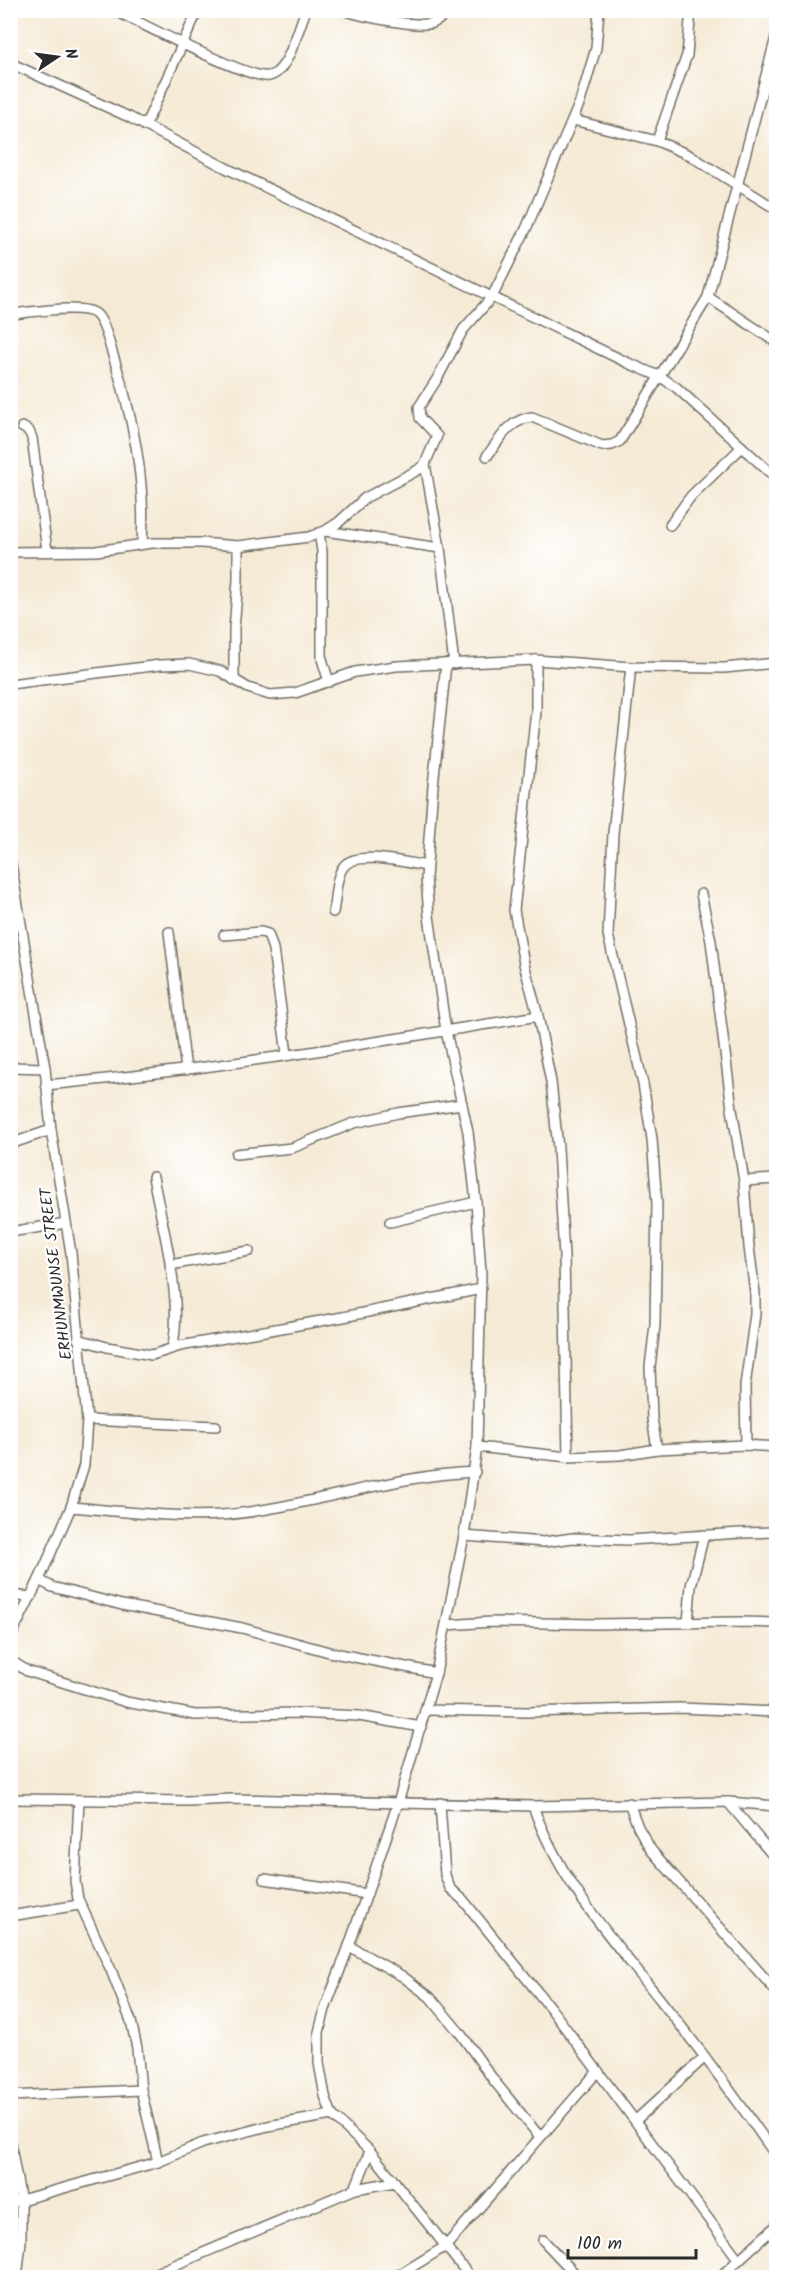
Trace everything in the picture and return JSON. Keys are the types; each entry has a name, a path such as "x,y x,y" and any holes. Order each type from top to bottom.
{"street":[{"path":"114,10 183,44 254,74 269,77 277,73 285,63 306,10"},
{"path":"145,126 198,10"},
{"path":"343,10 367,18 432,23 442,17 447,10"},
{"path":"10,552 96,551 142,544 201,543 238,546 265,544 322,532 339,522 365,498 425,464 436,436 420,418 419,407 463,330 492,297 526,229 573,120 596,48 599,10"},
{"path":"657,141 687,55 691,10"},
{"path":"487,456 516,421 532,417 602,446 620,441 708,297 777,37"},
{"path":"10,63 145,126 237,173 661,377 677,388 777,478"},
{"path":"573,120 657,141 689,155 777,209"},
{"path":"708,297 777,342"},
{"path":"10,314 70,309 89,310 97,315 104,327 125,393 138,453 144,517 142,544"},
{"path":"22,427 32,438 47,551"},
{"path":"670,525 692,496 742,447"},
{"path":"425,464 440,548 450,664 426,866 429,916 446,1031 462,1104 476,1202 481,1289 477,1447 464,1536 436,1673 398,1803 349,1946 325,2008 319,2032 319,2063 325,2096 332,2115 370,2151 471,2277"},
{"path":"322,532 440,548"},
{"path":"322,532 322,659 329,682"},
{"path":"234,680 238,546"},
{"path":"10,684 160,665 199,667 220,671 248,688 270,695 295,693 355,672 396,666 536,660 631,667 724,668 777,663"},
{"path":"536,660 536,711 514,910 524,964 538,1016 550,1082 558,1149 564,1257 568,1457"},
{"path":"631,667 614,833 608,935 643,1084 652,1139 657,1204 655,1325 650,1368 652,1418 657,1449"},
{"name":"ERHUNMWUNSE STREET","path":"10,858 45,1068 51,1130 71,1254 87,1420 84,1464 71,1507 39,1580 10,1638"},
{"path":"333,912 340,875 344,865 353,860 374,858 426,866"},
{"path":"701,894 711,941 732,1109 744,1181 755,1293 755,1314 746,1386 746,1445"},
{"path":"169,932 186,1070"},
{"path":"224,935 261,932 268,934 273,949 287,1054"},
{"path":"46,1084 186,1070 368,1044 538,1016"},
{"path":"10,1067 45,1068"},
{"path":"236,1154 292,1148 354,1123 398,1113 462,1104"},
{"path":"10,1144 51,1130"},
{"path":"153,1177 175,1304 175,1339 172,1348"},
{"path":"744,1181 777,1179"},
{"path":"390,1222 476,1202"},
{"path":"10,1232 66,1223"},
{"path":"170,1265 249,1251"},
{"path":"78,1339 152,1355 172,1348 481,1289"},
{"path":"87,1420 216,1426"},
{"path":"477,1447 568,1457 620,1455 657,1449 746,1445 777,1447"},
{"path":"71,1507 167,1514 221,1515 277,1507 407,1479 447,1473 475,1472"},
{"path":"464,1536 544,1542 573,1538 629,1540 777,1532"},
{"path":"688,1623 691,1586 704,1535"},
{"path":"39,1580 52,1587 122,1605 242,1628 329,1652 436,1673"},
{"path":"10,1595 31,1597"},
{"path":"447,1625 491,1622 777,1623"},
{"path":"10,1660 27,1671 126,1702 195,1715 297,1713 359,1716 421,1727"},
{"path":"426,1710 527,1712 680,1708 777,1712"},
{"path":"10,1799 187,1801 233,1799 532,1806 728,1802 777,1806"},
{"path":"79,1800 75,1881 79,1905 111,1970 131,2021 137,2048 141,2090 158,2162"},
{"path":"728,1802 777,1860"},
{"path":"440,1803 442,1864 450,1888 464,1901 506,1952 636,2120 739,2260"},
{"path":"629,1803 638,1827 651,1850 777,1991"},
{"path":"532,1806 541,1830 571,1886 705,2057 777,2156"},
{"path":"264,1879 367,1894"},
{"path":"10,1916 79,1905"},
{"path":"349,1946 402,1976 430,1997 540,2138"},
{"path":"636,2120 705,2057"},
{"path":"394,2277 446,2246 598,2071"},
{"path":"10,2096 141,2090"},
{"path":"10,2203 21,2202 158,2162 203,2143 268,2126 332,2115"},
{"path":"10,2141 21,2202 18,2277"},
{"path":"355,2189 370,2151"},
{"path":"144,2277 355,2189 395,2182"},
{"path":"723,2276 777,2226"},
{"path":"543,2241 579,2277"}]}
